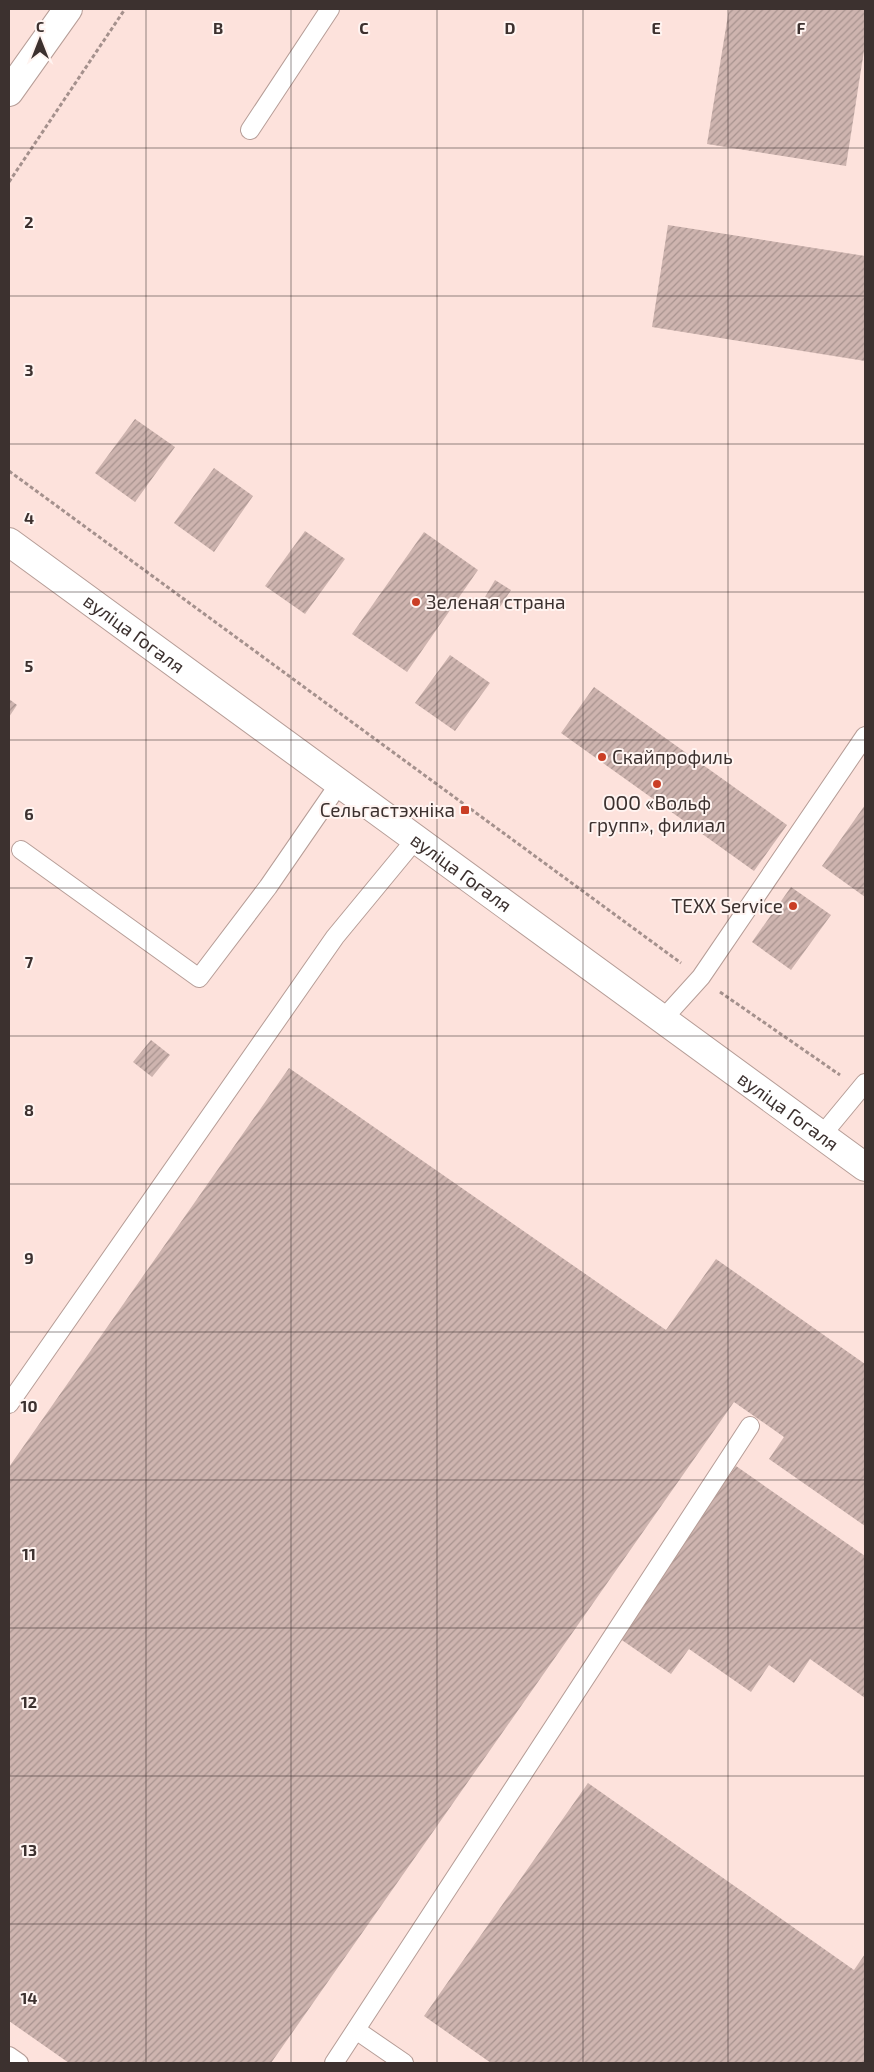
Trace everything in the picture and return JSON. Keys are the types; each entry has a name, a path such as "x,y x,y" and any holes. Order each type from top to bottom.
{"main road":[{"path":"9,92 68,9"},
{"name":"вуліца Гогаля","path":"9,542 865,1167"}],"lane":[{"path":"250,130 330,9"},
{"path":"663,1019 701,978 865,736"},
{"path":"21,850 199,978 268,887 339,784"},
{"path":"9,1404 335,937 415,840"},
{"path":"822,1135 862,1086"},
{"path":"334,2063 750,1426"},
{"path":"356,2030 404,2063"},
{"path":"9,2056 19,2063"}],"path":[{"path":"9,182 125,9"},
{"path":"9,471 701,978 862,1086"}],"building":[{"path":"729,9 865,9 865,44 846,166 707,144"},
{"path":"668,225 865,256 865,361 652,327"},
{"path":"135,419 175,447 135,502 95,473"},
{"path":"214,468 253,496 214,552 174,523"},
{"path":"305,531 345,559 305,614 265,586"},
{"path":"424,532 478,570 407,672 352,634"},
{"path":"495,580 511,590 500,607 485,597"},
{"path":"450,655 490,683 455,731 415,703"},
{"path":"594,687 787,825 754,871 561,733"},
{"path":"9,699 17,705 9,717"},
{"path":"865,805 865,897 822,866"},
{"path":"791,887 831,915 791,970 752,942"},
{"path":"151,1040 170,1055 152,1077 133,1062"},
{"path":"289,1068 666,1330 716,1259 865,1364 865,1526 769,1459 784,1437 734,1402 271,2063 69,2063 9,2021 9,1467"},
{"path":"736,1466 865,1556 865,1698 810,1659 794,1683 769,1665 751,1692 689,1649 671,1674 616,1636"},
{"path":"588,1783 854,1970 865,1954 865,2063 491,2063 424,2016"}],"place":[{"name":"Зеленая страна","path":"416,602"},
{"name":"Скайпрофиль","path":"602,757"},
{"name":"ООО «Вольф групп», филиал","path":"657,784"},
{"name":"Сельгастэхніка","path":"465,810"},
{"name":"TEXX Service","path":"793,906"}]}
